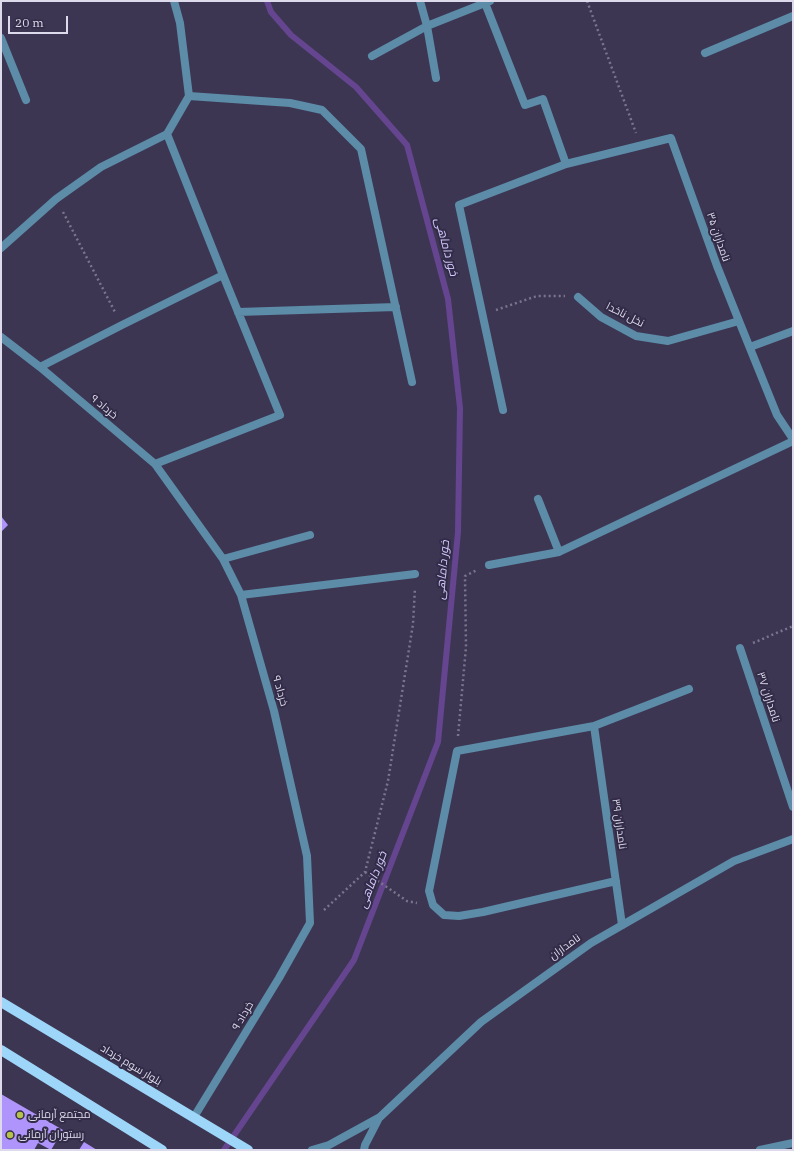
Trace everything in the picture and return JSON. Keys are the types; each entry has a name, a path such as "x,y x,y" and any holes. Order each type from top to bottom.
{"main road":[{"name":"بلوار سوم خرداد","path":"1,1002 248,1150"},
{"path":"1,1050 162,1150"}],"street":[{"path":"1,248 56,199 101,168 168,134 189,96 180,23 174,1"},
{"path":"420,1 427,26 436,78"},
{"path":"372,56 427,26 488,2 525,105 542,99 566,164"},
{"path":"705,53 793,16"},
{"path":"1,38 26,100"},
{"path":"189,96 290,103 322,110 361,149 412,382"},
{"path":"155,464 280,416 168,134"},
{"name":"نامداران ۳۵","path":"503,410 459,204 566,164 671,138 717,266 739,321 777,415 793,440"},
{"path":"40,367 223,275"},
{"name":"نخل ناخدا","path":"578,297 601,317 636,336 668,340 739,321"},
{"path":"238,312 396,307"},
{"path":"750,347 793,331"},
{"name":"خرداد ۹","path":"1,337 40,367 155,464 223,559 241,595 274,711 307,856 310,923 279,978 194,1117"},
{"path":"489,565 559,552 793,440"},
{"path":"538,499 559,552"},
{"path":"223,559 310,535"},
{"path":"241,595 415,574"},
{"name":"نامداران ۳۷","path":"740,648 793,807"},
{"path":"616,881 483,912 460,916 444,915 433,905 429,891 457,751 594,726 689,689"},
{"name":"نامداران ۳۹","path":"594,726 622,925"},
{"name":"نامداران","path":"312,1150 328,1145 380,1117 481,1022 591,943 734,861 793,840"},
{"name":"نامداران","path":"364,1150 365,1145 380,1117"},
{"path":"760,1150 793,1143"}],"path":[{"path":"587,1 641,145"},
{"path":"56,199 122,325"},
{"path":"483,315 537,296 578,297"},
{"path":"457,751 466,647 465,576 489,565"},
{"path":"310,923 365,872 388,781 413,624 415,574"},
{"path":"740,648 793,626"},
{"path":"365,872 407,901 433,905"}],"building":[{"path":"1,516 8,525 1,532"},
{"name":"مجتمع آرمانی","path":"1,1094 63,1130 51,1150 38,1143 34,1150 1,1150"},
{"name":"مجتمع آرمانی","path":"84,1142 97,1150 79,1150"}],"waterway":[{"name":"خور داماهی","path":"224,1150 354,960 438,742 458,532 460,408 448,299 407,145 356,87 291,35 271,12 267,1"}],"place":[{"name":"مجتمع آرمانی","path":"20,1115"},
{"name":"رستوران آرمانی","path":"10,1135"}]}
